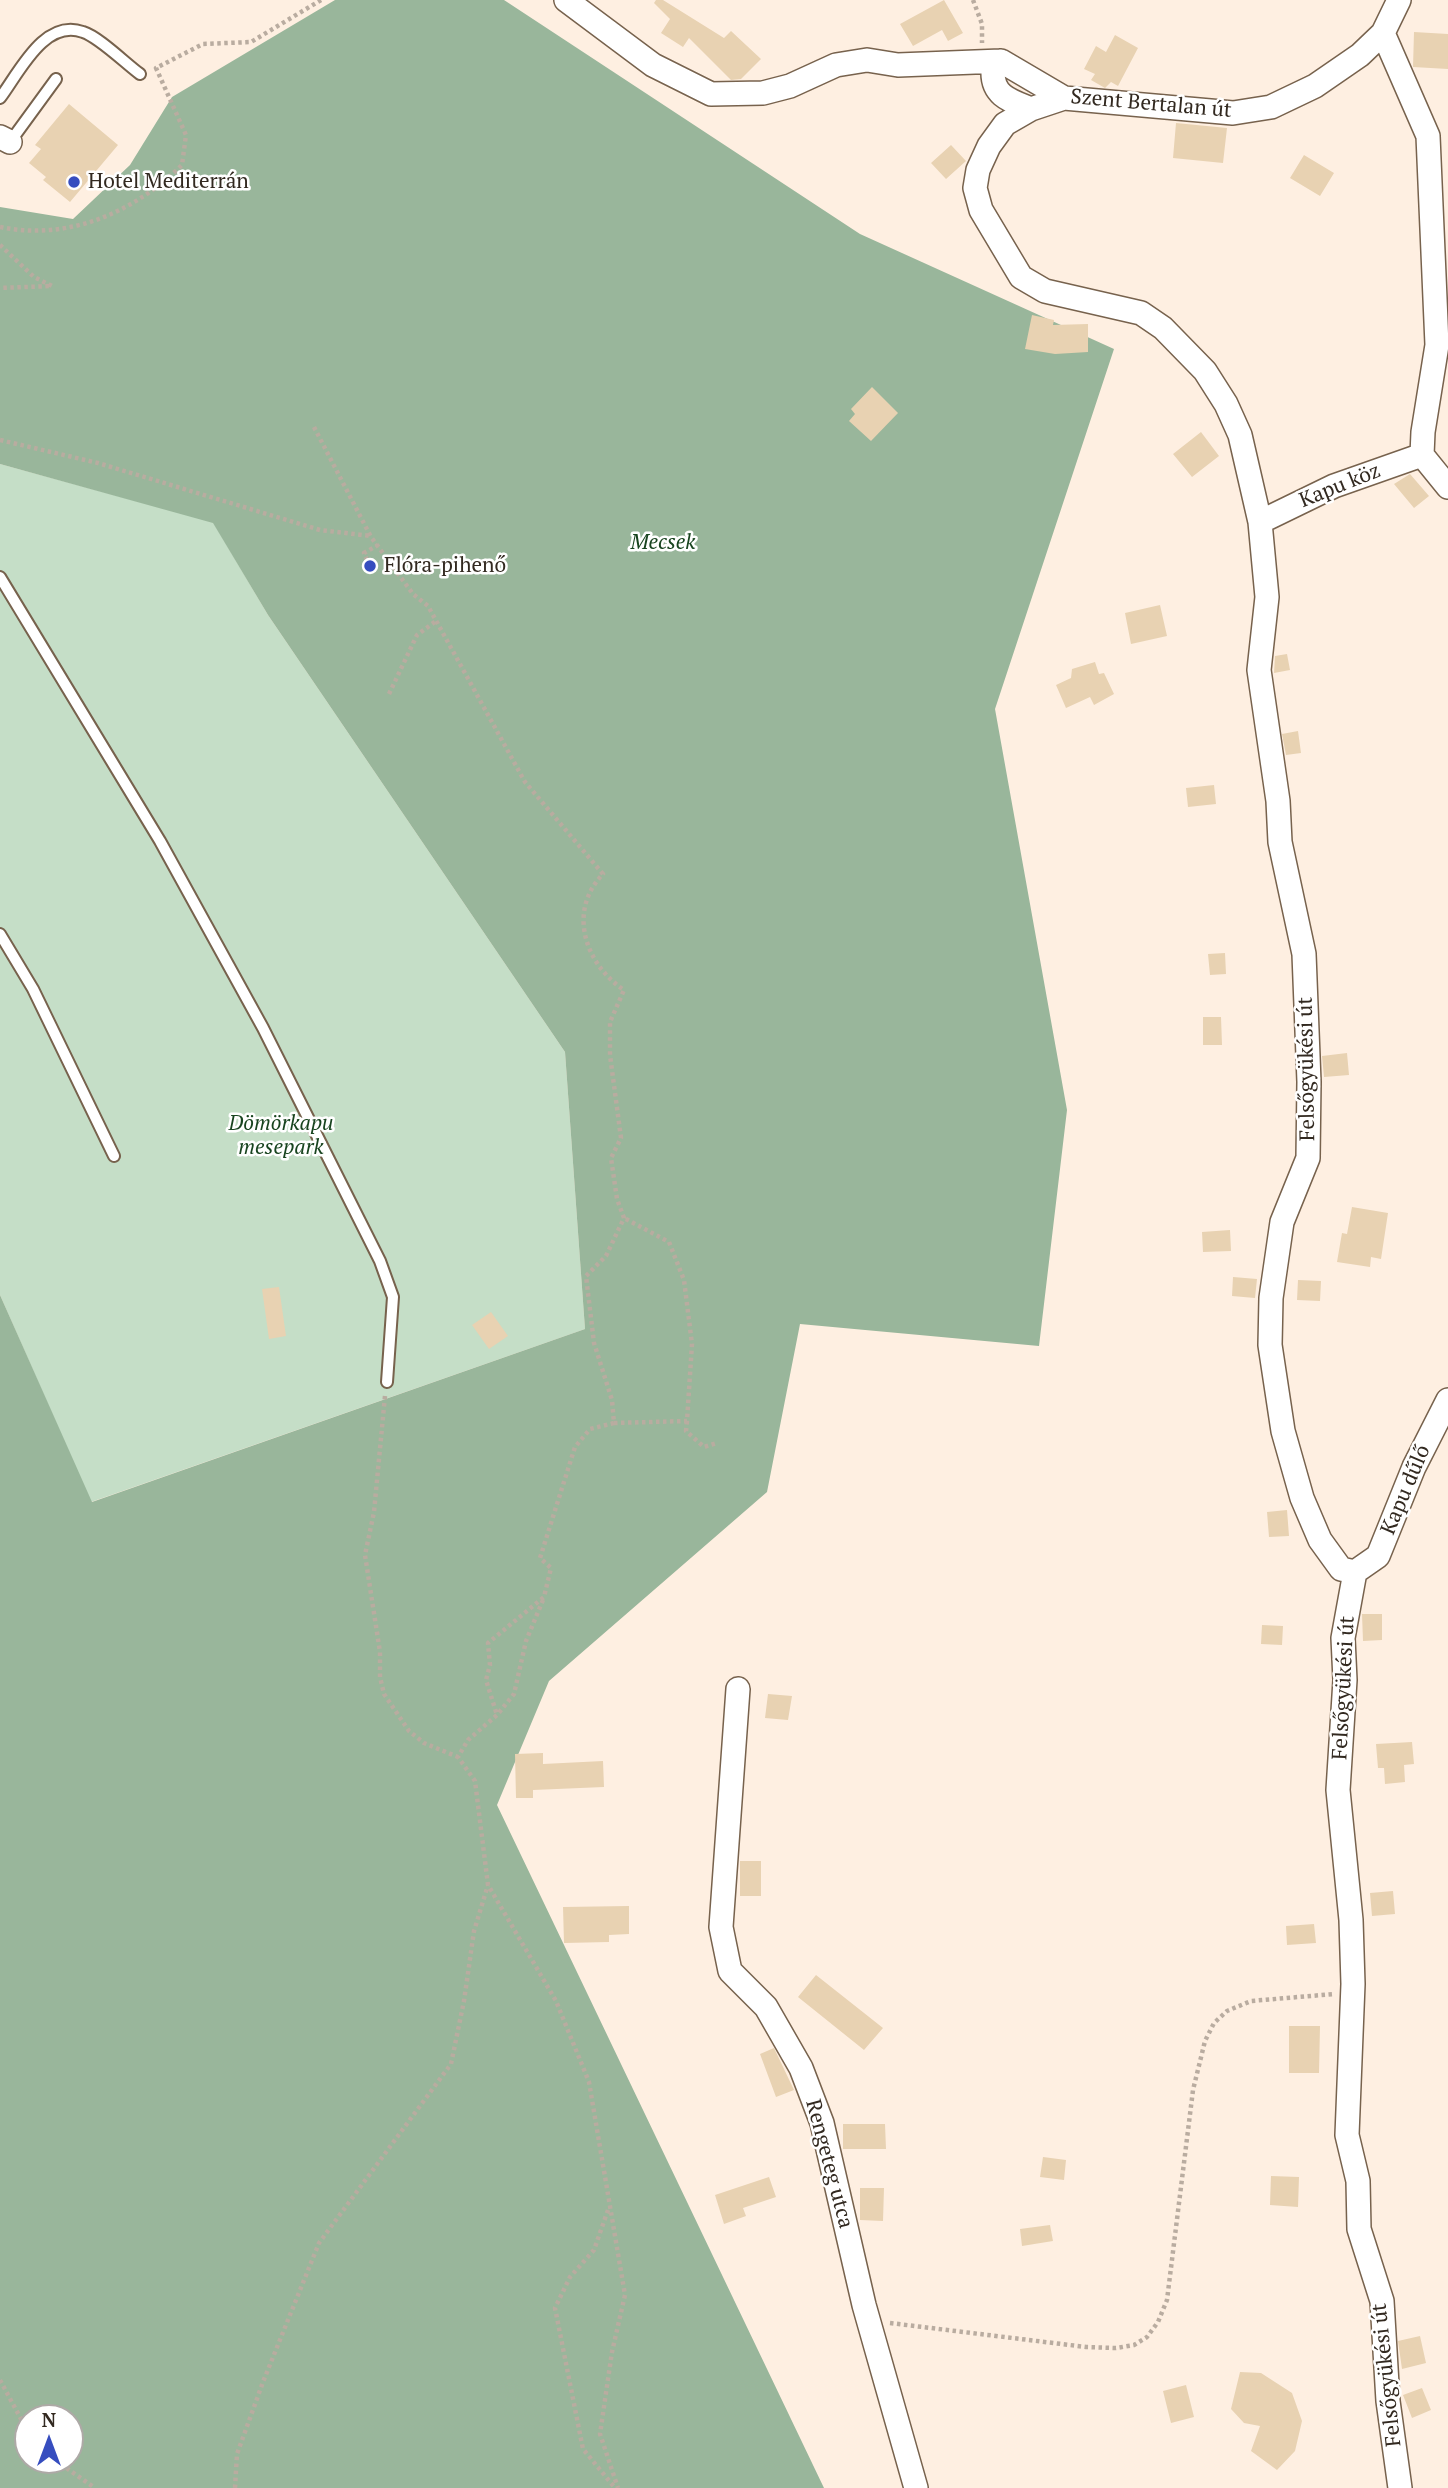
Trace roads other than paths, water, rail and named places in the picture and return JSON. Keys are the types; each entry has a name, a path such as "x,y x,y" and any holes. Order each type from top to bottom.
{"street":[{"path":"566,0 653,65 711,94 763,93 790,86 836,65 867,60 898,65 1001,61"},
{"name":"Szent Bertalan út","path":"1001,61 1064,99 1233,113 1271,107 1315,86 1360,55 1382,33 1399,0"},
{"path":"1382,33 1428,136 1437,345 1423,432 1422,455 1448,488"},
{"path":"1001,61 993,71 996,91 1007,100 1031,109"},
{"name":"Felsőgyükési út","path":"1064,99 1031,109 1005,124 989,146 978,170 975,188 981,209 1021,277 1045,291 1141,313 1163,328 1205,371 1226,404 1240,435 1260,522 1266,597 1259,670 1278,801 1280,842 1304,954 1309,1082 1308,1158 1282,1222 1271,1298 1270,1346 1283,1432 1303,1498 1320,1540 1342,1569 1355,1572 1343,1638 1345,1680 1338,1790 1351,1920 1352,1993 1347,2134 1358,2181 1359,2229 1381,2301 1388,2401 1400,2488"},
{"name":"Kapu köz","path":"1260,522 1334,486 1422,455"},
{"name":"Kapu dűlő","path":"1355,1572 1378,1556 1414,1466 1448,1400"},
{"name":"Rengeteg utca","path":"738,1689 721,1927 730,1971 766,2007 801,2068 822,2123 868,2320 916,2488"}],"lane":[{"path":"0,98 45,37 67,30 84,32 140,74"},
{"path":"5,139 56,79"},
{"path":"0,577 70,688 225,958 380,1261 393,1297 387,1382"},
{"path":"0,934 33,989 114,1156"}],"place":[{"name":"Hotel Mediterrán","path":"74,182"},
{"name":"Flóra-pihenő","path":"370,566"}],"park label":[{"name":"Mecsek","path":"663,543"},
{"name":"Dömörkapu mesepark","path":"281,1136"}]}
